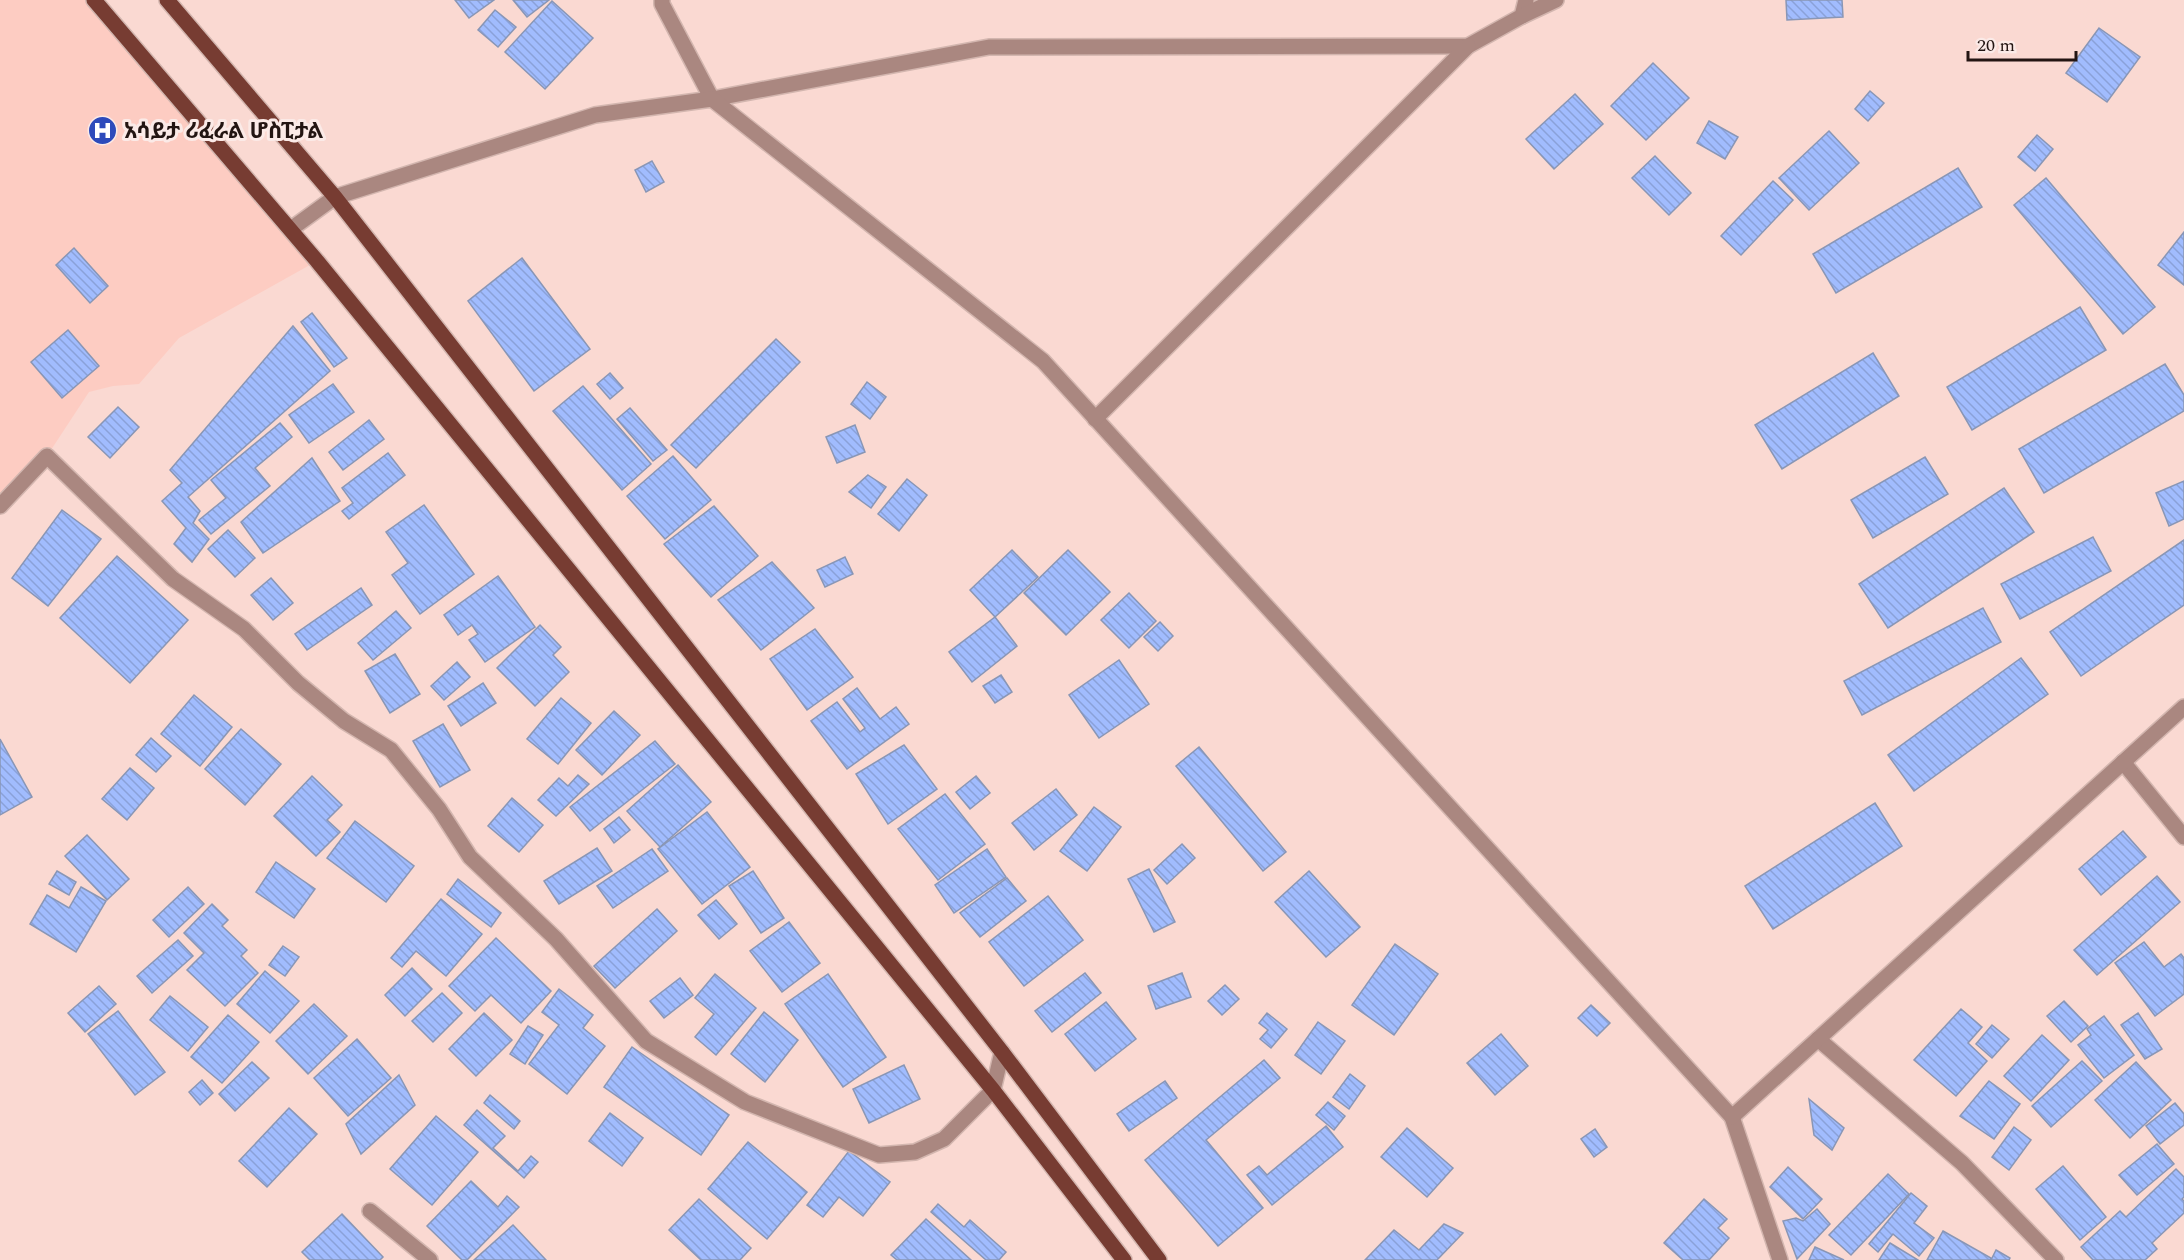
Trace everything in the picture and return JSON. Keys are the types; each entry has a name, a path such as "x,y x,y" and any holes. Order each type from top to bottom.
{"main road":[{"path":"94,0 291,229 993,1090 1124,1260"},
{"path":"166,0 335,197 1002,1052 1159,1260"}],"street":[{"path":"662,0 662,4 712,99 1043,361 1732,1117 1780,1260"},
{"path":"1522,16 1526,0"},
{"path":"1095,419 1468,46 1556,0"},
{"path":"291,229 335,197 595,115 712,99 989,47 1468,46"},
{"path":"0,506 47,456 173,579 244,629 298,683 344,721 391,750 439,809 470,857 556,939 646,1041 745,1102 879,1155 915,1152 944,1139 993,1090 1002,1052"},
{"path":"1732,1117 2184,707"},
{"path":"2123,762 2184,837"},
{"path":"1818,1039 1962,1163 2056,1260"},
{"path":"370,1211 430,1260"}],"shaded area":[{"name":"አሳይታ ሪፈራል ሆስፒታል","path":"0,0 94,0 317,261 179,338 139,384 113,386 89,392 47,456 0,508"}],"building":[{"path":"455,0 494,0 469,18"},
{"path":"513,0 549,0 527,17"},
{"path":"1786,0 1842,0 1843,17 1787,20"},
{"path":"552,1 593,38 545,89 505,52"},
{"path":"495,10 516,27 498,47 478,30"},
{"path":"2099,28 2140,57 2107,102 2066,73"},
{"path":"1653,63 1689,98 1646,140 1611,106"},
{"path":"1870,91 1884,103 1868,121 1855,109"},
{"path":"1575,94 1603,124 1554,169 1526,139"},
{"path":"1709,121 1738,137 1725,159 1697,143"},
{"path":"1829,131 1859,163 1809,210 1779,178"},
{"path":"2037,135 2053,149 2035,171 2018,157"},
{"path":"1655,156 1691,193 1669,215 1632,178"},
{"path":"652,161 664,182 646,192 635,170"},
{"path":"1958,168 1982,207 1836,293 1813,254"},
{"path":"2046,178 2155,307 2123,334 2014,205"},
{"path":"1773,181 1793,200 1741,255 1721,236"},
{"path":"2184,232 2184,285 2158,265"},
{"path":"74,248 108,286 90,303 56,265"},
{"path":"522,258 590,349 534,391 468,301"},
{"path":"2080,307 2106,350 1972,430 1947,387"},
{"path":"312,313 347,358 334,367 301,322"},
{"path":"293,326 330,371 188,497 200,511 193,523 209,539 192,562 174,544 186,528 162,501 182,483 170,470"},
{"path":"68,330 99,366 62,398 31,362"},
{"path":"776,339 800,362 696,468 671,445"},
{"path":"1873,353 1899,396 1782,469 1755,425"},
{"path":"2165,364 2184,395 2184,411 2044,493 2019,449"},
{"path":"610,373 623,388 610,399 597,384"},
{"path":"867,382 886,397 870,419 851,404"},
{"path":"333,384 354,412 309,443 289,415"},
{"path":"583,386 651,464 622,490 553,411"},
{"path":"118,407 139,427 110,458 88,437"},
{"path":"630,408 667,450 653,461 617,419"},
{"path":"369,420 384,439 343,470 329,452"},
{"path":"280,423 292,437 255,468 270,486 211,534 199,520 226,498 211,480"},
{"path":"855,425 865,452 837,463 826,437"},
{"path":"388,453 405,475 349,519 342,511 353,503 342,488"},
{"path":"673,456 711,500 665,539 627,496"},
{"path":"1925,457 1948,494 1873,538 1851,500"},
{"path":"312,458 340,501 263,553 241,522"},
{"path":"868,475 886,487 871,508 849,492"},
{"path":"907,479 927,495 899,531 878,514"},
{"path":"2184,481 2184,519 2169,526 2156,493"},
{"path":"2004,488 2034,532 1888,628 1859,584"},
{"path":"424,505 474,574 420,614 392,575 408,563 386,532"},
{"path":"714,506 758,556 711,597 664,544"},
{"path":"62,510 101,539 48,606 12,578"},
{"path":"228,530 255,558 235,577 208,549"},
{"path":"2093,537 2111,571 2020,619 2001,584"},
{"path":"2184,540 2184,605 2081,676 2050,632"},
{"path":"1012,550 1038,577 995,617 970,590"},
{"path":"1068,550 1110,592 1066,635 1024,593"},
{"path":"117,556 188,620 130,683 60,618"},
{"path":"845,557 853,574 825,587 817,570"},
{"path":"772,562 814,608 761,650 718,600"},
{"path":"498,576 535,627 485,662 469,640 478,634 472,625 458,635 444,615"},
{"path":"271,578 293,603 273,620 251,595"},
{"path":"361,588 372,605 307,650 295,634"},
{"path":"1129,593 1156,621 1129,648 1101,620"},
{"path":"1983,608 2001,642 1862,715 1844,681"},
{"path":"396,611 411,628 373,660 358,643"},
{"path":"995,617 1017,646 972,682 949,652"},
{"path":"1160,622 1173,636 1158,651 1144,637"},
{"path":"540,625 561,647 553,655 569,672 535,706 497,668"},
{"path":"815,629 853,677 807,710 770,659"},
{"path":"395,654 420,694 390,713 365,671"},
{"path":"2021,658 2048,694 1914,791 1888,755"},
{"path":"1119,660 1149,704 1099,738 1069,695"},
{"path":"457,662 470,677 444,700 431,686"},
{"path":"1001,675 1012,692 995,703 983,686"},
{"path":"483,683 496,703 461,726 448,706"},
{"path":"857,688 880,719 896,707 909,724 847,769 811,721 837,702 860,732 865,728 843,699"},
{"path":"194,695 232,727 200,766 161,734"},
{"path":"561,698 591,723 558,764 527,739"},
{"path":"614,711 640,735 602,775 576,750"},
{"path":"443,724 470,770 440,787 413,741"},
{"path":"241,729 281,764 245,805 205,769"},
{"path":"151,738 171,756 156,772 136,755"},
{"path":"0,739 32,797 0,815"},
{"path":"655,741 675,764 590,831 570,807"},
{"path":"904,745 937,789 888,824 856,774"},
{"path":"1199,747 1286,852 1263,871 1176,766"},
{"path":"678,765 711,802 660,847 627,811"},
{"path":"130,768 154,788 127,820 102,799"},
{"path":"578,775 589,784 556,816 538,800 559,778 568,786"},
{"path":"312,776 342,805 327,820 340,832 316,856 274,816"},
{"path":"976,776 990,793 970,809 956,792"},
{"path":"1056,789 1077,815 1034,850 1012,823"},
{"path":"945,794 985,844 938,880 898,829"},
{"path":"512,798 543,825 519,852 488,826"},
{"path":"1875,803 1902,846 1773,929 1745,886"},
{"path":"1094,807 1121,827 1087,871 1060,851"},
{"path":"707,812 750,867 702,904 658,849"},
{"path":"619,817 630,830 614,843 604,829"},
{"path":"355,821 414,866 386,902 327,858"},
{"path":"2123,831 2146,857 2101,895 2079,869"},
{"path":"87,835 129,879 107,900 65,856"},
{"path":"1182,844 1195,858 1167,884 1154,870"},
{"path":"597,848 612,871 559,904 544,881"},
{"path":"652,849 668,871 613,908 597,886"},
{"path":"987,849 1006,877 954,913 935,885"},
{"path":"276,862 315,889 294,918 256,892"},
{"path":"1149,869 1175,922 1154,932 1128,879"},
{"path":"57,871 76,882 69,895 49,884"},
{"path":"753,871 784,918 761,933 729,886"},
{"path":"1309,871 1360,927 1326,957 1275,902"},
{"path":"2157,876 2180,902 2097,975 2074,950"},
{"path":"1007,878 1026,901 980,937 960,913"},
{"path":"458,879 501,913 491,927 447,894"},
{"path":"81,887 106,901 76,952 30,924 47,895 69,908"},
{"path":"188,887 204,904 169,937 153,920"},
{"path":"1048,896 1083,940 1024,986 989,942"},
{"path":"441,899 482,934 446,976 416,951 402,967 391,958"},
{"path":"716,900 737,924 719,939 698,915"},
{"path":"212,904 228,920 222,926 247,950 241,956 258,973 225,1006 187,970 204,953 184,933"},
{"path":"657,909 677,931 615,988 594,966"},
{"path":"789,922 820,963 782,992 750,951"},
{"path":"496,938 551,991 521,1023 491,995 475,1011 449,986"},
{"path":"178,940 193,956 152,993 137,976"},
{"path":"2144,942 2164,967 2181,954 2184,958 2184,994 2155,1016 2115,963"},
{"path":"1395,944 1438,974 1394,1035 1352,1005"},
{"path":"283,946 299,957 285,976 269,965"},
{"path":"412,968 432,989 405,1016 385,995"},
{"path":"265,971 299,1001 270,1033 237,1004"},
{"path":"1085,973 1101,993 1052,1032 1035,1011"},
{"path":"1182,973 1191,997 1156,1009 1148,986"},
{"path":"715,974 756,1008 716,1055 695,1037 714,1014 695,998"},
{"path":"828,974 886,1057 843,1087 785,1004"},
{"path":"680,978 693,995 664,1018 650,1001"},
{"path":"1225,985 1239,999 1222,1015 1208,1001"},
{"path":"99,986 116,1004 85,1032 68,1013"},
{"path":"559,989 593,1015 583,1028 605,1046 567,1094 529,1064 559,1025 542,1012"},
{"path":"442,993 462,1013 433,1042 412,1021"},
{"path":"170,996 208,1027 188,1051 150,1020"},
{"path":"2064,1001 2088,1026 2071,1042 2047,1016"},
{"path":"1106,1002 1136,1039 1095,1071 1065,1034"},
{"path":"314,1004 347,1036 308,1074 276,1041"},
{"path":"1591,1005 1610,1023 1597,1036 1578,1018"},
{"path":"1961,1009 1982,1027 1968,1043 1987,1061 1956,1096 1914,1060"},
{"path":"118,1011 165,1072 135,1095 88,1034"},
{"path":"764,1012 798,1040 765,1082 731,1054"},
{"path":"484,1013 512,1040 476,1076 449,1049"},
{"path":"1267,1013 1287,1029 1271,1048 1260,1039 1268,1030 1259,1023"},
{"path":"2138,1013 2162,1049 2145,1059 2121,1025"},
{"path":"228,1015 259,1042 222,1083 191,1057"},
{"path":"2104,1016 2134,1055 2104,1078 2078,1045 2091,1035 2087,1029"},
{"path":"1318,1022 1345,1041 1321,1074 1295,1055"},
{"path":"1992,1025 2009,1039 1992,1058 1976,1044"},
{"path":"528,1026 543,1035 525,1064 510,1054"},
{"path":"1501,1034 1528,1066 1495,1095 1467,1063"},
{"path":"2042,1035 2069,1060 2031,1101 2004,1076"},
{"path":"357,1039 391,1078 348,1116 314,1078"},
{"path":"632,1047 729,1115 701,1155 604,1087"},
{"path":"1264,1060 1280,1078 1206,1140 1263,1208 1218,1246 1145,1160"},
{"path":"2082,1061 2102,1081 2051,1127 2032,1106"},
{"path":"252,1062 269,1078 235,1111 219,1094"},
{"path":"2136,1062 2171,1100 2130,1138 2095,1100"},
{"path":"904,1065 920,1099 869,1123 853,1089"},
{"path":"1350,1074 1365,1086 1349,1109 1333,1097"},
{"path":"399,1075 415,1105 361,1154 346,1124"},
{"path":"202,1080 213,1093 200,1105 189,1092"},
{"path":"1165,1081 1177,1098 1129,1131 1117,1114"},
{"path":"1989,1081 2020,1104 1994,1139 1960,1116"},
{"path":"490,1095 520,1121 514,1129 484,1103"},
{"path":"1809,1099 1844,1128 1832,1150 1814,1135"},
{"path":"1328,1102 1345,1116 1334,1130 1316,1115"},
{"path":"2175,1103 2184,1114 2184,1125 2160,1144 2146,1126"},
{"path":"289,1108 317,1134 267,1187 239,1161"},
{"path":"477,1110 505,1136 493,1148 518,1171 531,1156 538,1162 524,1178 464,1125"},
{"path":"610,1113 643,1138 622,1166 589,1141"},
{"path":"436,1116 478,1152 432,1205 390,1169"},
{"path":"1326,1126 1343,1147 1272,1205 1247,1175 1259,1166 1267,1175"},
{"path":"2014,1127 2031,1140 2009,1170 1992,1157"},
{"path":"1407,1128 1453,1168 1427,1197 1381,1157"},
{"path":"1595,1129 1607,1147 1594,1157 1581,1139"},
{"path":"748,1142 807,1192 767,1239 708,1189"},
{"path":"2157,1144 2174,1164 2137,1195 2119,1175"},
{"path":"849,1151 890,1182 863,1216 839,1197 823,1217 807,1205"},
{"path":"2063,1166 2106,1217 2080,1240 2036,1189"},
{"path":"1788,1167 1822,1199 1803,1219 1770,1187"},
{"path":"2176,1169 2184,1177 2184,1197 2182,1199 2184,1213 2152,1243 2157,1249 2145,1260 2093,1260 2081,1247 2120,1211 2126,1217"},
{"path":"1888,1174 1909,1194 1851,1255 1829,1235"},
{"path":"471,1181 498,1207 507,1196 519,1207 467,1260 462,1260 427,1226"},
{"path":"1911,1193 1927,1206 1914,1223 1934,1238 1919,1256 1893,1234 1878,1252 1869,1244"},
{"path":"699,1199 751,1248 740,1260 701,1260 669,1230"},
{"path":"1704,1199 1727,1219 1718,1228 1729,1238 1709,1260 1683,1260 1664,1243"},
{"path":"938,1204 964,1227 970,1220 1006,1252 999,1260 986,1260 931,1212"},
{"path":"1817,1209 1830,1224 1797,1259 1783,1221 1796,1218 1803,1221"},
{"path":"342,1214 383,1257 380,1260 310,1260 302,1252"},
{"path":"926,1219 971,1260 897,1260 891,1255"},
{"path":"1444,1224 1463,1233 1437,1260 1365,1260 1394,1230 1419,1250"},
{"path":"513,1225 546,1260 474,1260"},
{"path":"1943,1231 1991,1258 1990,1260 1927,1260"},
{"path":"1890,1243 1918,1260 1879,1260"},
{"path":"1815,1247 1844,1260 1809,1260"},
{"path":"1996,1250 2010,1258 2009,1260 1991,1260"}],"place":[{"name":"አሳይታ ሪፈራል ሆስፒታል","path":"103,130"}]}
